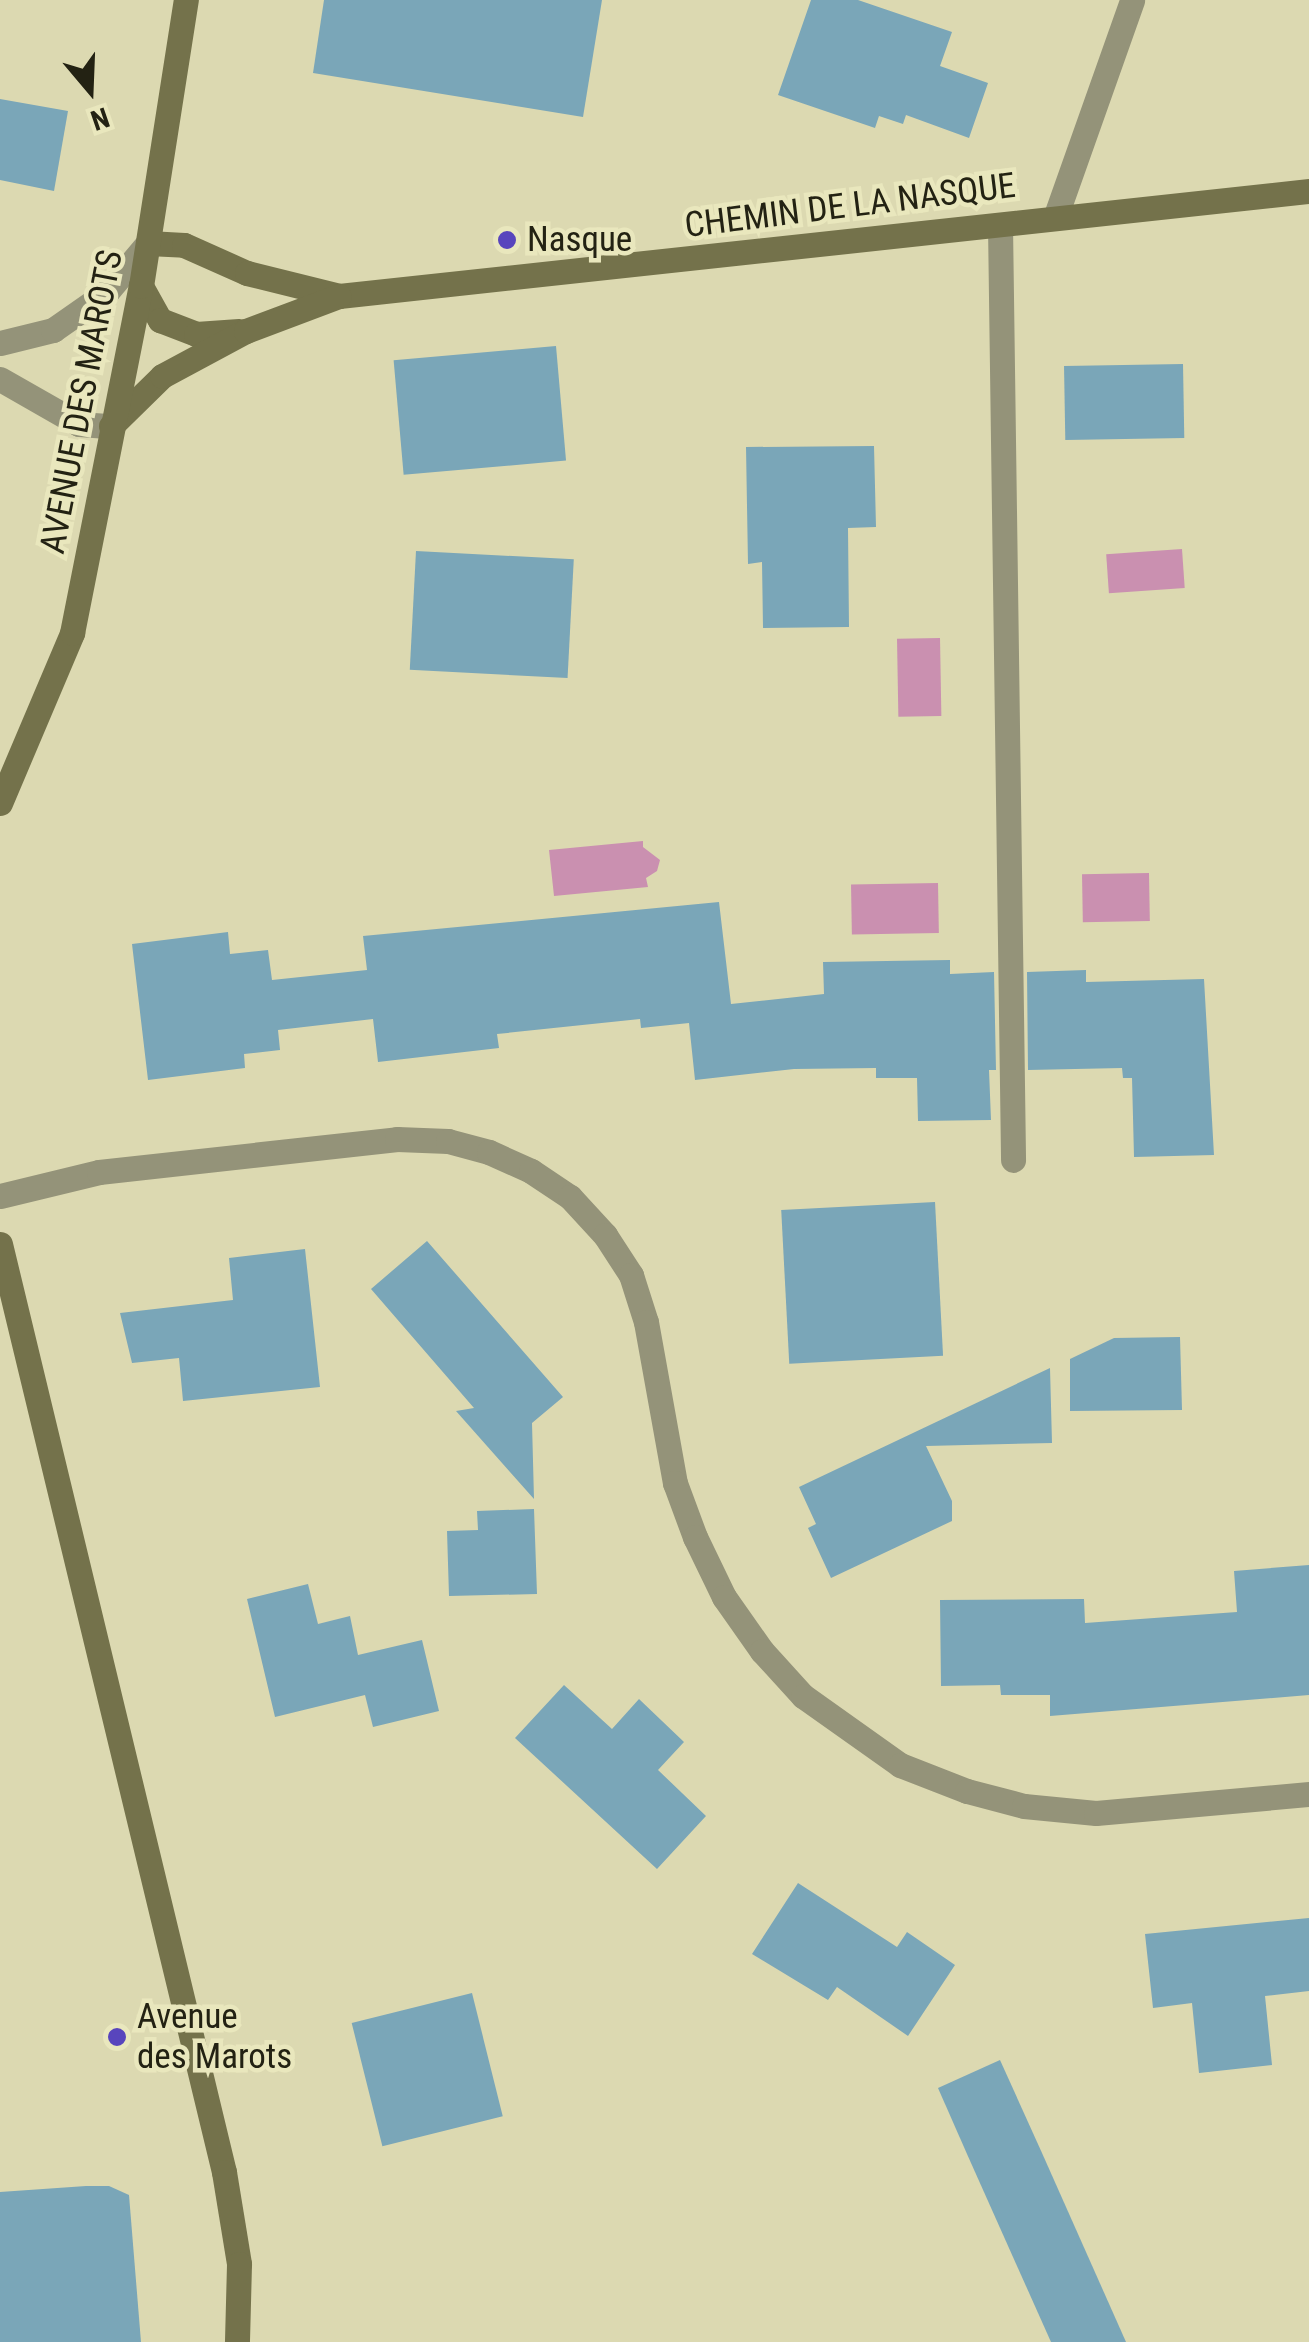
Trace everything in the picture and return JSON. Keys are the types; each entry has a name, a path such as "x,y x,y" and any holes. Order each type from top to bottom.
{"street":[{"name":"AVENUE DES MAROTS","path":"0,804 72,633 148,243 186,0"},
{"path":"1055,218 1132,0"},
{"name":"CHEMIN DE LA NASQUE","path":"111,426 162,376 246,331 339,296 1309,191"},
{"path":"1000,224 1012,1160"},
{"name":"CHEMIN DE LA NASQUE","path":"148,243 184,246 247,273 339,296"},
{"path":"0,343 53,330 106,292 148,243"},
{"name":"CHEMIN DE LA NASQUE","path":"140,286 160,320 196,334 246,331"},
{"path":"0,379 79,424 111,426"},
{"path":"0,1196 98,1172 398,1139 448,1141 531,1171 570,1197 604,1235 631,1275 646,1322 675,1483 695,1537 724,1597 762,1651 816,1705 900,1765 966,1792 1024,1806 1096,1813 1309,1794"},
{"path":"0,1244 224,2172 239,2264 237,2342"}],"shaded area":[{"path":"1182,549 1185,588 1109,593 1106,554"},
{"path":"940,638 941,716 898,717 897,639"},
{"path":"643,841 643,847 660,860 657,871 646,878 648,887 554,896 549,850"},
{"path":"1149,873 1150,921 1083,922 1082,874"},
{"path":"938,883 939,933 852,935 851,885"}],"building":[{"path":"324,0 602,0 583,117 313,73"},
{"path":"811,0 858,0 952,32 940,66 988,83 969,138 906,115 903,124 879,116 875,128 778,95"},
{"path":"0,99 68,111 54,191 0,180"},
{"path":"556,346 566,461 404,475 394,360"},
{"path":"1183,364 1184,438 1065,440 1064,366"},
{"path":"874,446 876,527 848,528 849,627 763,628 762,562 748,564 746,447"},
{"path":"416,551 574,559 568,678 410,670"},
{"path":"719,902 731,1004 824,994 823,962 950,960 950,974 994,972 996,1070 989,1070 991,1120 918,1121 917,1078 876,1078 876,1068 794,1069 695,1080 689,1023 641,1028 640,1019 497,1034 499,1048 378,1062 373,1019 278,1030 280,1050 244,1054 245,1068 148,1080 132,944 228,932 230,954 268,950 272,980 367,970 363,936"},
{"path":"1086,970 1086,982 1204,979 1214,1155 1134,1157 1132,1078 1123,1078 1122,1068 1028,1070 1027,972"},
{"path":"935,1202 943,1356 789,1364 781,1210"},
{"path":"427,1241 563,1397 532,1423 534,1499 456,1411 474,1408 371,1289"},
{"path":"305,1249 320,1387 183,1401 179,1358 132,1363 120,1313 233,1300 229,1258"},
{"path":"1180,1337 1182,1410 1070,1411 1070,1359 1114,1338"},
{"path":"1050,1368 1052,1443 926,1446 952,1501 952,1521 831,1578 808,1528 816,1524 799,1487"},
{"path":"534,1509 537,1594 449,1596 447,1531 478,1530 477,1511"},
{"path":"1309,1565 1309,1695 1050,1716 1050,1695 1001,1695 1000,1685 941,1686 940,1600 1084,1599 1085,1623 1237,1612 1234,1571"},
{"path":"308,1584 318,1624 350,1616 358,1655 422,1640 439,1711 373,1727 365,1695 275,1717 247,1599"},
{"path":"564,1685 612,1729 639,1699 684,1742 658,1770 706,1816 657,1869 515,1738"},
{"path":"798,1883 897,1947 907,1932 955,1965 908,2036 837,1987 828,2000 752,1954"},
{"path":"1309,1918 1309,1991 1265,1996 1272,2065 1199,2073 1192,2003 1153,2008 1145,1934"},
{"path":"472,1993 503,2116 382,2146 352,2023"},
{"path":"1000,2060 1126,2342 1051,2342 938,2088"},
{"path":"109,2186 129,2195 141,2342 0,2342 0,2192"}],"place":[{"name":"Nasque","path":"507,240"},
{"name":"Avenue des Marots","path":"117,2037"}]}
